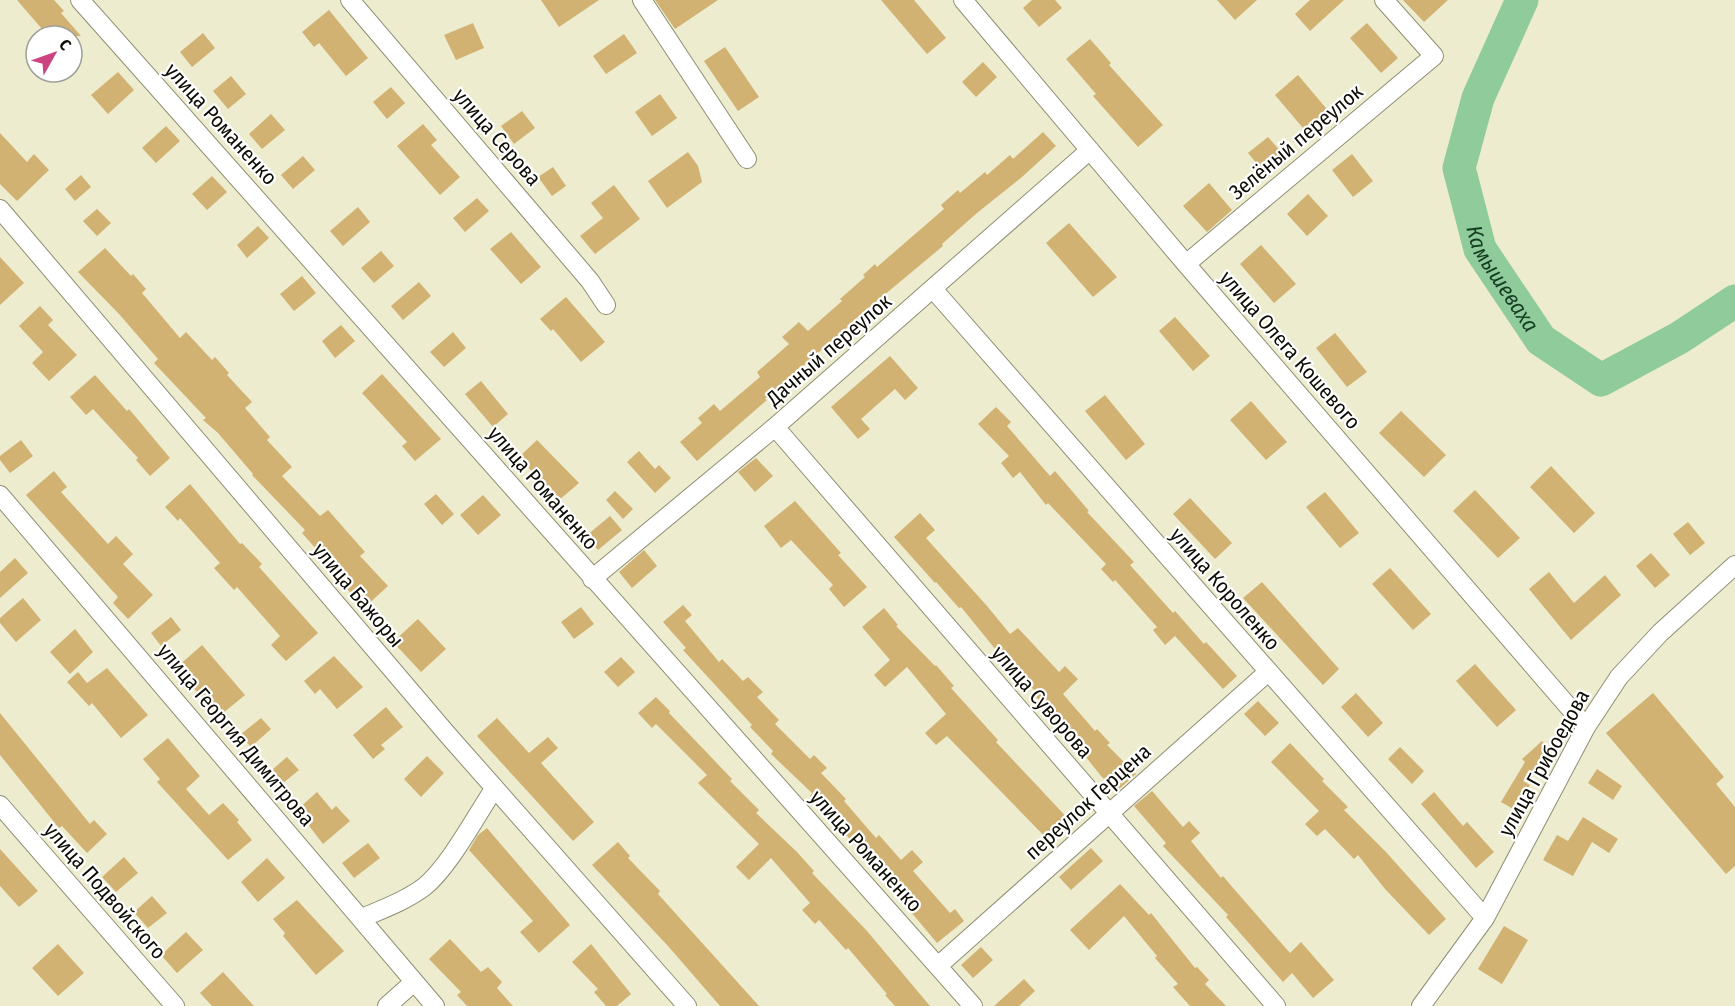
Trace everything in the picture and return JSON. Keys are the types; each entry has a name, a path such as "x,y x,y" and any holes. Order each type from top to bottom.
{"street":[{"name":"улица Романенко","path":"80,0 973,1006"},
{"name":"улица Серова","path":"350,0 590,281 606,305"},
{"path":"642,0 747,159"},
{"name":"улица Олега Кошевого","path":"963,0 1186,264 1586,727"},
{"name":"Зелёный переулок","path":"1186,264 1434,56 1384,0"},
{"name":"Дачный переулок","path":"592,579 775,427 1090,150"},
{"name":"улица Бажоры","path":"0,209 494,789 687,1006"},
{"name":"улица Короленко","path":"933,289 1485,918"},
{"name":"улица Суворова","path":"775,427 1276,1006"},
{"name":"улица Георгия Димитрова","path":"0,495 435,1006"},
{"name":"улица Грибоедова","path":"1421,1006 1485,918 1586,727 1619,677 1660,633 1735,565"},
{"name":"переулок Герцена","path":"938,966 1268,672"},
{"path":"362,918 406,899 425,885 441,869 494,789"},
{"name":"улица Подвойского","path":"0,805 175,1006"},
{"path":"387,1006 414,982"}],"building":[{"path":"17,0 54,0 64,11 61,13 71,24 38,24"},
{"path":"541,0 599,0 559,27"},
{"path":"655,0 718,0 675,29"},
{"path":"881,0 914,0 946,38 927,54"},
{"path":"1032,0 1055,0 1062,8 1039,27 1023,8"},
{"path":"1217,0 1257,0 1235,20"},
{"path":"1310,0 1344,0 1310,31 1295,14"},
{"path":"1403,0 1448,0 1424,22"},
{"path":"329,10 368,58 346,76 319,43 314,47 302,32"},
{"path":"473,23 484,48 456,60 444,35"},
{"path":"1367,23 1398,58 1381,73 1350,38"},
{"path":"203,33 215,48 192,67 180,52"},
{"path":"624,34 637,53 606,74 593,56"},
{"path":"1090,39 1111,63 1109,65 1163,125 1138,147 1093,96 1096,94 1066,59"},
{"path":"725,47 759,97 738,111 704,61"},
{"path":"983,62 997,77 976,97 962,82"},
{"path":"118,72 134,90 108,114 91,95"},
{"path":"1298,75 1331,114 1308,134 1275,95"},
{"path":"231,76 246,94 228,109 213,91"},
{"path":"391,87 405,103 387,119 373,102"},
{"path":"660,94 677,118 652,136 635,112"},
{"path":"522,111 535,128 514,144 501,126"},
{"path":"271,114 285,130 262,149 249,134"},
{"path":"423,124 437,140 431,145 460,177 440,195 397,146"},
{"path":"166,126 180,141 156,163 142,148"},
{"path":"1043,132 1056,146 977,213 942,244 943,246 847,326 697,461 680,442 702,423 698,418 714,404 720,411 760,377 757,372 789,344 782,337 799,322 808,331 842,301 840,299 865,277 863,275 875,264 877,267 944,209 941,205 958,190 960,193 985,172 987,175 1010,155 1013,159"},
{"path":"0,133 27,162 34,154 49,170 17,201 0,184"},
{"path":"1268,137 1288,160 1268,177 1248,153"},
{"path":"688,152 698,166 702,182 667,208 648,181"},
{"path":"1352,154 1373,181 1353,197 1332,170"},
{"path":"303,156 315,170 293,189 281,175"},
{"path":"553,167 566,186 552,196 538,177"},
{"path":"81,175 91,187 75,201 65,189"},
{"path":"212,176 227,192 207,210 192,194"},
{"path":"1209,183 1232,210 1207,232 1183,206"},
{"path":"614,185 640,219 595,254 580,236 603,218 591,203"},
{"path":"1308,194 1328,216 1307,236 1287,214"},
{"path":"477,198 489,211 465,232 453,218"},
{"path":"358,207 370,222 343,246 330,231"},
{"path":"97,209 111,223 97,236 83,221"},
{"path":"1069,223 1117,277 1093,297 1046,243"},
{"path":"258,226 269,238 247,258 237,245"},
{"path":"511,232 541,267 521,284 490,249"},
{"path":"1261,245 1296,284 1274,303 1240,264"},
{"path":"105,248 146,289 142,293 180,338 186,332 212,360 215,357 229,373 227,375 252,402 245,408 270,437 267,440 292,467 282,476 320,516 328,510 365,552 360,556 388,586 364,608 323,562 325,559 302,533 305,530 252,475 218,433 203,420 206,418 154,363 158,359 78,272"},
{"path":"381,251 394,266 374,283 361,268"},
{"path":"0,257 24,283 0,305"},
{"path":"302,276 316,293 294,311 280,294"},
{"path":"419,282 431,296 403,320 391,306"},
{"path":"566,297 605,342 581,362 553,329 551,331 540,319"},
{"path":"40,306 53,320 48,325 77,355 49,381 32,363 43,352 19,326"},
{"path":"1175,317 1210,356 1193,371 1159,331"},
{"path":"341,325 355,341 335,358 322,341"},
{"path":"453,332 466,348 444,367 430,352"},
{"path":"1335,333 1367,372 1347,387 1316,348"},
{"path":"890,356 918,388 905,400 895,389 861,419 870,429 858,439 831,407"},
{"path":"382,374 441,439 415,461 402,446 407,442 362,393"},
{"path":"95,375 127,411 129,409 170,458 150,476 136,460 138,458 93,409 86,415 70,397"},
{"path":"481,381 508,414 493,427 465,394"},
{"path":"1105,395 1145,444 1126,460 1085,411"},
{"path":"1251,401 1287,442 1266,460 1230,420"},
{"path":"996,407 1011,422 1007,426 1050,476 1055,471 1089,511 1087,512 1134,562 1130,565 1173,613 1175,611 1237,676 1223,689 1175,636 1165,645 1153,630 1157,627 1115,580 1113,582 1101,569 1106,564 1048,503 1046,505 1020,472 1013,478 1001,463 1009,456 978,424"},
{"path":"1401,411 1446,455 1424,477 1379,433"},
{"path":"21,440 33,456 10,473 0,460 0,456"},
{"path":"537,440 579,483 558,501 519,457"},
{"path":"639,451 655,469 659,465 671,478 655,493 627,462"},
{"path":"756,458 773,476 755,492 738,472"},
{"path":"1551,466 1595,513 1574,533 1530,487"},
{"path":"54,471 67,487 61,492 108,544 116,536 133,554 123,564 153,595 128,619 113,603 118,597 26,495"},
{"path":"190,484 240,544 242,543 262,564 259,567 318,633 286,661 271,645 280,636 237,587 234,590 214,568 220,563 180,518 178,521 165,507"},
{"path":"1475,490 1520,538 1498,558 1453,511"},
{"path":"615,491 633,509 623,519 606,500"},
{"path":"1325,492 1359,533 1340,548 1306,507"},
{"path":"436,494 454,514 442,525 424,504"},
{"path":"483,495 501,515 478,535 460,515"},
{"path":"1190,498 1232,543 1215,559 1173,514"},
{"path":"795,501 841,553 838,555 867,587 844,607 829,589 833,585 791,540 781,548 764,526"},
{"path":"920,513 935,530 926,538 1010,634 1018,628 1059,672 1065,666 1078,679 1063,694 1095,731 1097,729 1110,743 1107,745 1136,774 1119,789 1116,791 1101,776 1058,722 1060,720 1035,696 1038,694 1005,661 961,607 959,608 935,583 894,537"},
{"path":"610,516 622,530 598,550 586,536"},
{"path":"1688,522 1705,543 1690,555 1673,534"},
{"path":"644,550 657,566 632,588 619,572"},
{"path":"1651,553 1670,575 1655,588 1636,566"},
{"path":"15,558 28,573 0,598 0,572"},
{"path":"1390,568 1431,614 1413,630 1372,584"},
{"path":"1549,572 1574,603 1605,575 1621,595 1571,640 1529,589"},
{"path":"1262,582 1339,669 1323,685 1243,598"},
{"path":"23,598 41,620 16,642 0,623 0,618"},
{"path":"683,605 692,615 685,621 719,662 722,659 743,681 748,677 763,692 757,697 779,720 775,724 810,759 814,755 827,768 821,773 846,799 844,801 876,838 879,835 901,860 912,850 923,862 913,871 950,913 955,909 964,921 937,943 907,905 859,853 861,851 810,796 812,793 771,754 773,751 750,727 752,725 683,650 686,648 663,622"},
{"path":"581,607 594,624 574,639 561,622"},
{"path":"884,608 898,625 896,626 954,686 951,688 998,740 996,742 1073,824 1052,844 947,736 936,745 925,733 946,714 907,667 885,687 874,675 890,660 862,627"},
{"path":"171,617 181,630 161,646 151,633"},
{"path":"418,619 446,649 421,672 393,642"},
{"path":"75,629 93,652 70,674 50,652"},
{"path":"202,645 245,695 217,718 203,698 175,669"},
{"path":"334,656 363,687 337,709 320,689 315,694 304,681"},
{"path":"621,657 635,672 618,687 604,672"},
{"path":"1475,664 1516,710 1497,727 1456,681"},
{"path":"107,668 148,715 121,738 92,703 89,706 67,682 78,672 87,683"},
{"path":"1356,693 1383,723 1368,737 1341,707"},
{"path":"1653,693 1724,777 1716,784 1735,807 1735,866 1726,874 1606,733"},
{"path":"656,697 732,779 730,781 759,810 756,813 814,871 812,873 867,931 930,1006 895,1006 848,948 846,950 819,920 815,924 802,910 810,903 771,858 749,880 736,867 759,844 698,783 707,775 656,724 652,728 638,713"},
{"path":"1258,701 1279,723 1265,736 1244,714"},
{"path":"386,707 403,727 381,745 385,749 373,759 353,735"},
{"path":"0,713 90,824 94,820 107,834 87,853 62,826 59,828 0,755"},
{"path":"261,718 271,729 251,747 240,735"},
{"path":"497,718 529,753 548,737 558,748 541,763 594,822 573,841 477,736"},
{"path":"168,738 200,776 186,789 209,815 223,803 239,820 237,822 252,840 228,860 157,782 160,779 143,759"},
{"path":"1542,741 1553,754 1523,781 1530,785 1515,810 1501,802 1525,762 1522,759"},
{"path":"1290,743 1324,779 1322,781 1348,807 1344,810 1386,852 1446,919 1429,935 1385,889 1358,855 1354,859 1325,829 1317,836 1305,824 1319,811 1271,762"},
{"path":"1400,747 1424,771 1412,784 1388,759"},
{"path":"427,756 444,773 421,797 404,779"},
{"path":"287,757 299,770 277,788 266,775"},
{"path":"1597,769 1622,786 1613,800 1588,783"},
{"path":"1152,791 1183,827 1189,821 1200,833 1191,841 1221,878 1223,876 1290,953 1301,942 1334,980 1313,998 1292,973 1283,982 1226,917 1228,915 1163,846 1166,843 1134,806"},
{"path":"317,792 332,810 336,806 350,821 323,844 297,810"},
{"path":"1434,792 1463,826 1467,822 1494,852 1476,868 1421,804"},
{"path":"1583,817 1618,839 1609,853 1592,842 1573,876 1543,860 1557,835 1568,841"},
{"path":"487,828 570,925 539,953 520,932 533,921 469,850 478,835"},
{"path":"618,842 630,856 628,858 660,891 658,894 759,1006 720,1006 668,946 592,865"},
{"path":"368,843 380,858 354,878 342,863"},
{"path":"1091,848 1103,861 1071,890 1059,877"},
{"path":"0,849 38,891 19,907 0,886"},
{"path":"124,857 138,873 116,892 102,877"},
{"path":"267,858 285,878 258,902 241,882"},
{"path":"1120,884 1149,915 1151,913 1195,968 1197,967 1209,980 1205,984 1226,1006 1190,1006 1173,987 1178,984 1155,958 1157,956 1124,916 1089,950 1070,930"},
{"path":"152,896 167,913 148,928 134,912"},
{"path":"297,900 344,951 316,975 283,936 285,933 273,919"},
{"path":"1504,926 1528,940 1502,984 1478,969"},
{"path":"186,932 203,950 177,973 161,955"},
{"path":"450,939 481,972 488,967 502,982 497,988 513,1006 467,1006 457,995 461,992 429,959"},
{"path":"58,944 84,973 58,996 32,968"},
{"path":"591,944 631,994 617,1006 606,1006 594,992 598,989 572,962"},
{"path":"981,947 993,960 973,978 961,965"},
{"path":"223,972 254,1006 212,1006 200,993"},
{"path":"1024,979 1035,991 1019,1006 994,1006"}],"waterway":[{"name":"Камышеваха","path":"1522,0 1478,98 1459,168 1480,249 1541,340 1601,380 1679,338 1735,301"}]}
